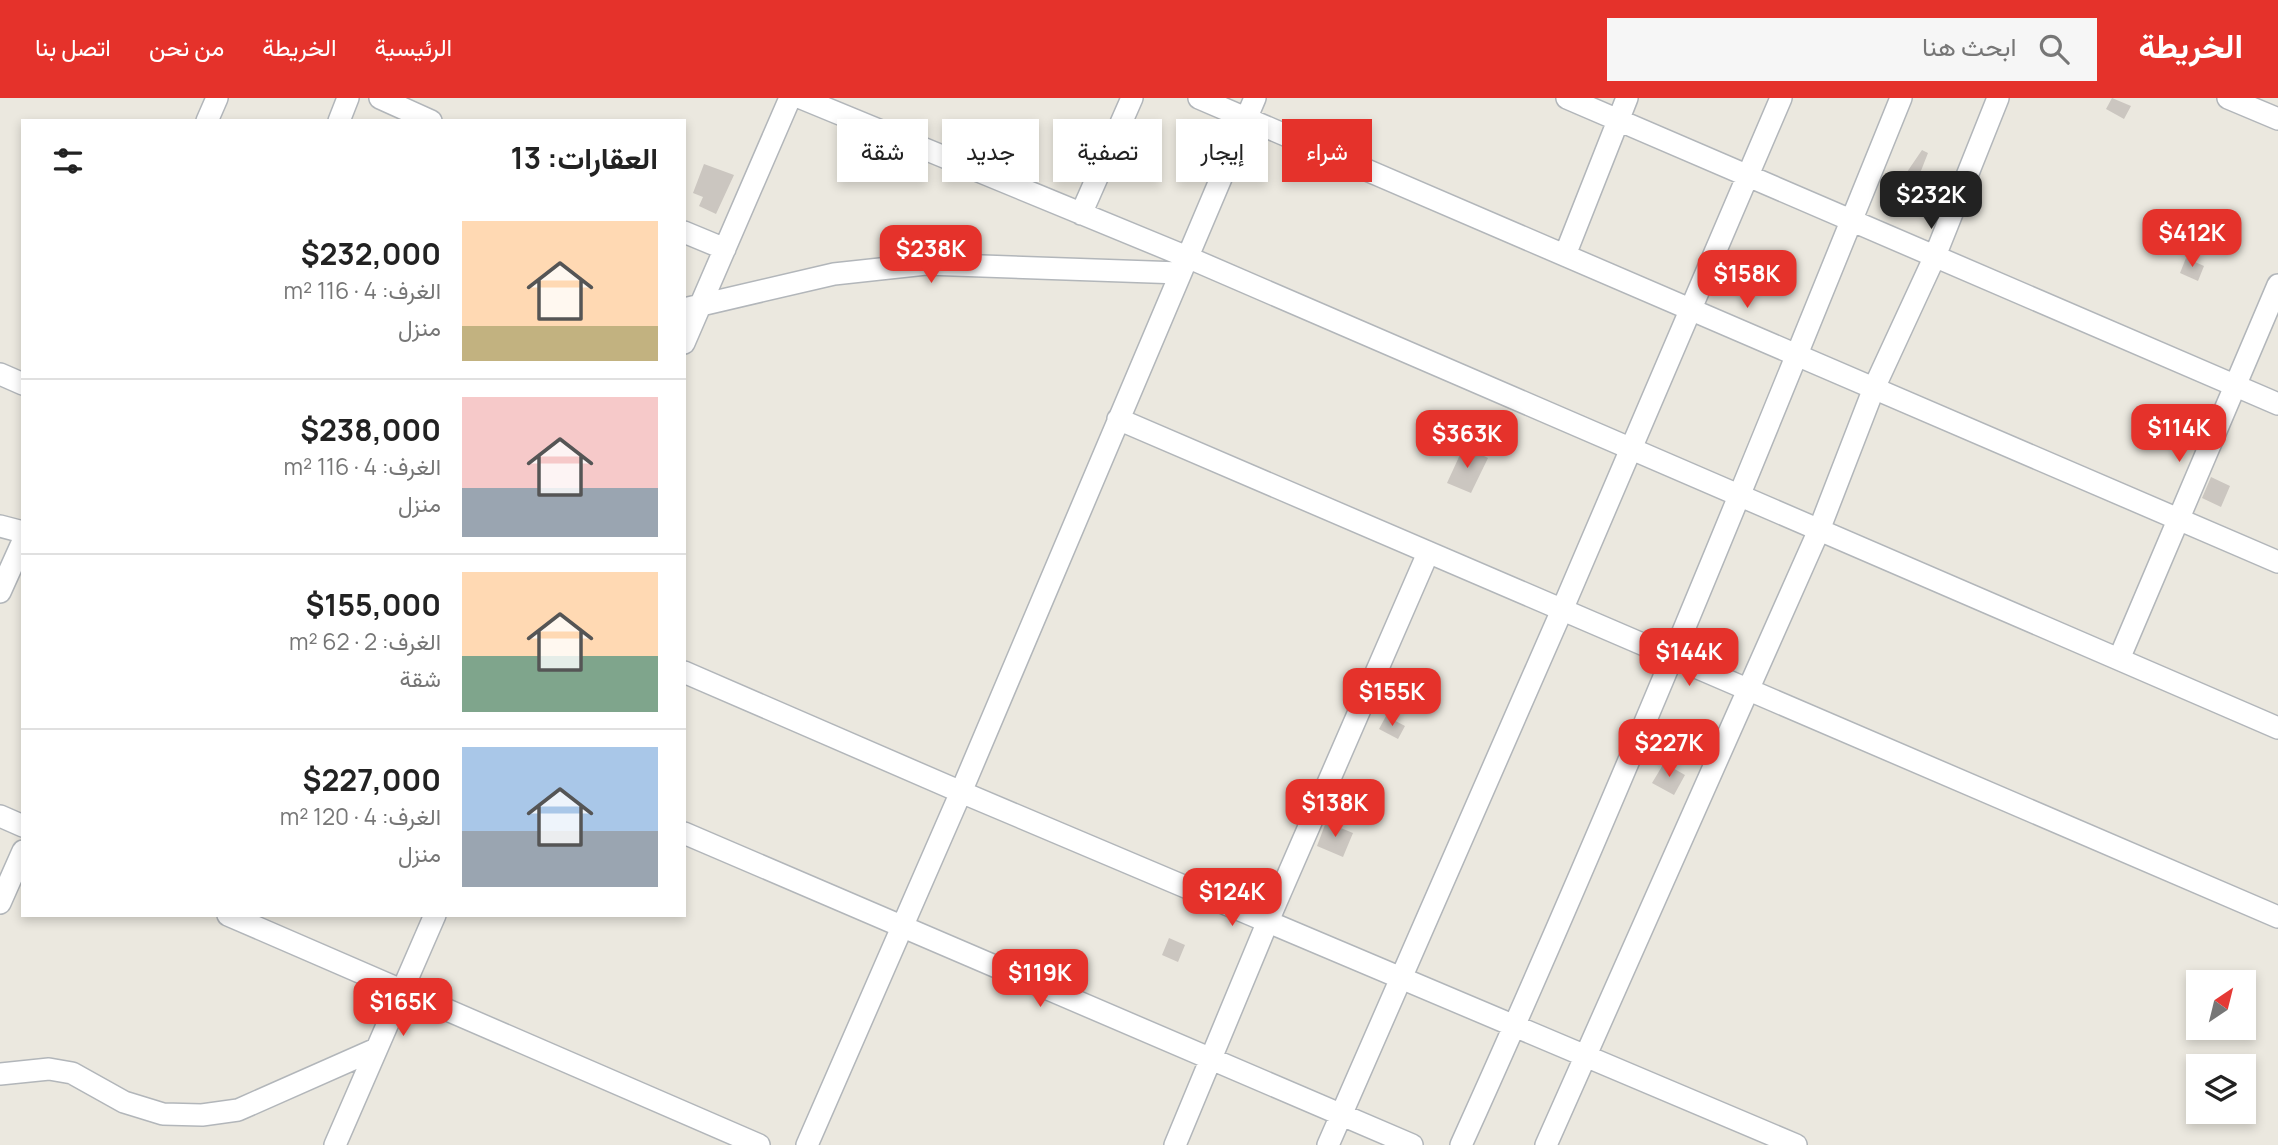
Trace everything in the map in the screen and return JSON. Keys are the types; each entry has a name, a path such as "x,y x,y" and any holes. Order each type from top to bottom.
{"street":[{"path":"208,119 217,98"},
{"path":"340,119 348,98"},
{"path":"380,98 427,119"},
{"path":"686,334 692,308 724,249 790,98"},
{"path":"800,98 1081,214 1183,265 1631,449 2278,728"},
{"path":"1081,214 1132,98"},
{"path":"1199,98 1247,119 1255,98"},
{"path":"1567,98 2278,404"},
{"path":"1565,255 1627,98"},
{"path":"1328,1145 1562,610 1781,98"},
{"path":"1461,1145 1515,1026 1740,496 1901,98"},
{"path":"1546,1145 1819,530 1874,388 1935,256 1998,98"},
{"path":"2228,98 2278,119"},
{"path":"1268,128 2278,562"},
{"path":"807,1145 961,792 1219,182"},
{"path":"686,233 724,249"},
{"path":"692,308 835,274 926,264 1183,265"},
{"path":"2119,659 2278,285"},
{"path":"0,374 21,383"},
{"path":"1118,419 2278,917"},
{"path":"0,526 21,531"},
{"path":"0,592 21,545"},
{"path":"1175,1145 1268,921 1427,553"},
{"path":"686,673 1796,1145"},
{"path":"0,816 21,825"},
{"path":"686,835 1412,1145"},
{"path":"0,903 21,856"},
{"path":"233,917 759,1145"},
{"path":"335,1145 434,917"},
{"path":"0,1073 49,1069 72,1073 124,1102 163,1114 202,1115 238,1110 376,1049"}],"building":[{"path":"2112,98 2131,106 2124,119 2106,109"},
{"path":"1922,150 1928,153 1915,186 1918,189 1907,204 1892,194"},
{"path":"704,164 734,175 716,214 699,206 703,197 693,193"},
{"path":"2186,258 2204,266 2198,281 2180,273"},
{"path":"1464,446 1488,458 1471,493 1447,483"},
{"path":"2211,477 2230,486 2221,507 2202,498"},
{"path":"1386,716 1405,726 1398,739 1379,729"},
{"path":"1664,763 1685,775 1674,795 1652,783"},
{"path":"1326,822 1353,833 1343,857 1317,846"},
{"path":"1169,938 1185,945 1178,962 1162,955"}]}
